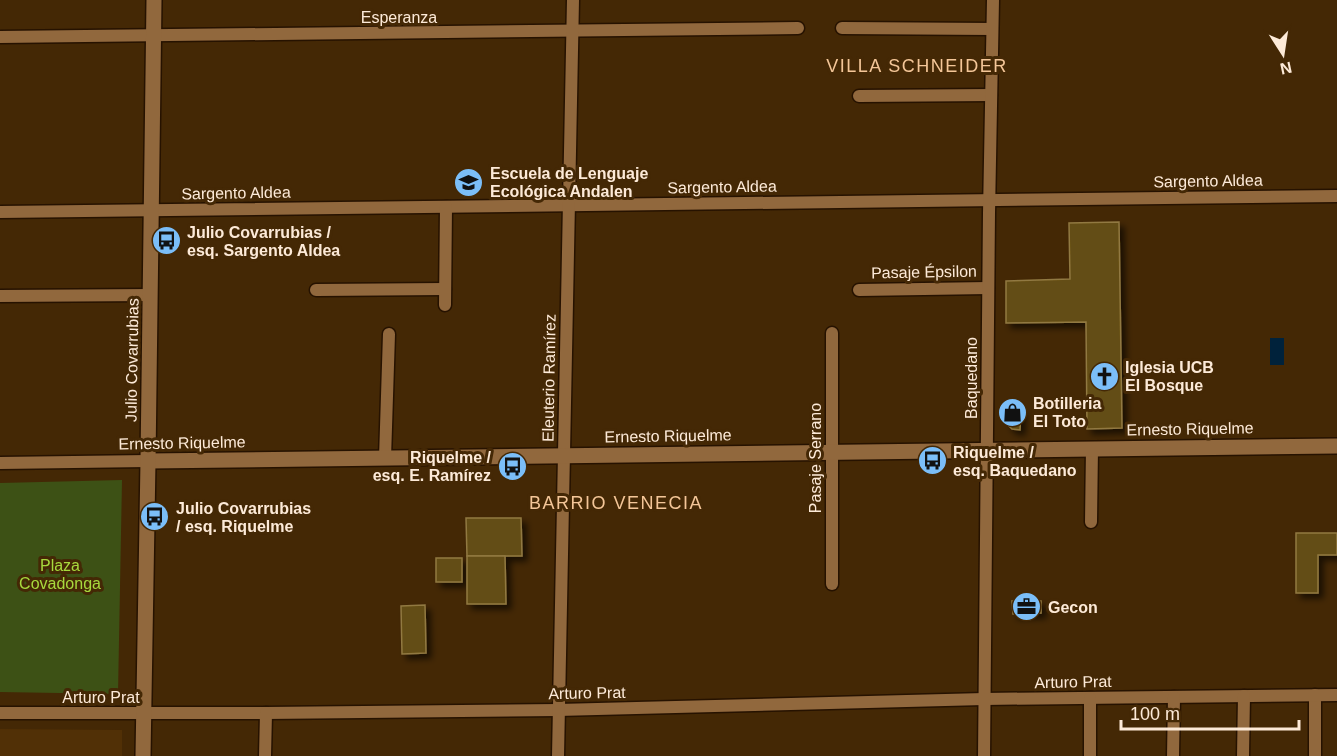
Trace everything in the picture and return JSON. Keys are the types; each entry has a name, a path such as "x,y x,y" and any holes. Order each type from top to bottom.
{"street":[{"name":"Julio Covarrubias","path":"143,756 154,0"},
{"name":"Eleuterio Ramírez","path":"558,756 573,0"},
{"name":"Baquedano","path":"984,756 993,0"},
{"name":"Esperanza","path":"0,37 798,28"},
{"path":"842,28 992,29"},
{"path":"859,96 991,95"},
{"name":"Sargento Aldea","path":"0,212 1337,196"},
{"path":"445,305 446,207"},
{"name":"Pasaje Épsilon","path":"860,290 988,288"},
{"path":"316,290 445,289"},
{"path":"0,296 150,295"},
{"name":"Pasaje Serrano","path":"832,333 832,584"},
{"path":"385,458 389,334"},
{"name":"Ernesto Riquelme","path":"0,463 1337,446"},
{"path":"1090,522 1092,448"},
{"path":"1315,695 1315,756"},
{"name":"Arturo Prat","path":"0,713 558,710 984,699 1337,695"},
{"path":"1244,696 1244,756"},
{"path":"1173,756 1174,697"},
{"path":"1090,698 1090,756"},
{"path":"265,756 266,713"}],"shaded area":[{"path":"0,729 122,730 122,756 0,756"}],"green space":[{"name":"Plaza Covadonga","path":"122,480 118,694 0,692 0,483"}],"water":[{"path":"1270,338 1284,338 1284,365 1270,365"}],"building":[{"name":"Iglesia UCB El Bosque","path":"1119,222 1122,428 1087,429 1086,322 1006,323 1006,281 1070,279 1069,223"},
{"path":"1007,409 1021,409 1020,430 1012,429 1007,424"},
{"path":"466,518 521,518 522,556 467,556"},
{"path":"1296,533 1337,533 1337,555 1318,555 1318,593 1296,593"},
{"path":"467,556 505,556 506,604 467,604"},
{"path":"436,558 462,558 462,582 436,582"},
{"name":"Gecon","path":"1012,601 1041,601 1041,613 1013,614"},
{"path":"425,605 426,653 402,654 401,606"}],"place":[{"name":"Escuela de Lenguaje Ecológica Andalen","path":"469,182"},
{"name":"Julio Covarrubias / esq. Sargento Aldea","path":"166,241"},
{"name":"Iglesia UCB El Bosque","path":"1104,376"},
{"name":"Botilleria El Toto","path":"1012,412"},
{"name":"Riquelme / esq. Baquedano","path":"932,461"},
{"name":"Riquelme / esq. E. Ramírez","path":"512,466"},
{"name":"Julio Covarrubias / esq. Riquelme","path":"155,517"},
{"name":"Gecon","path":"1027,607"}],"district":[{"name":"VILLA SCHNEIDER","path":"917,66"},
{"name":"BARRIO VENECIA","path":"616,503"}]}
